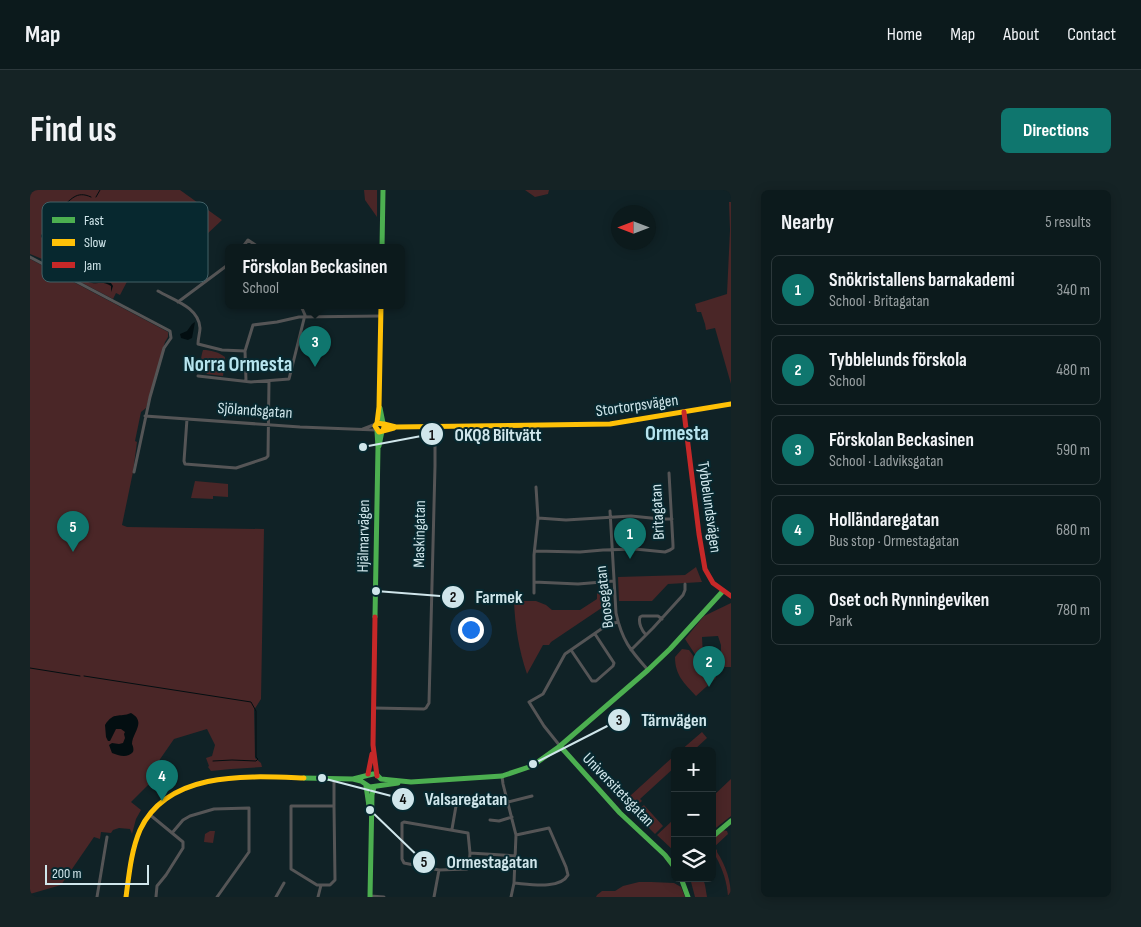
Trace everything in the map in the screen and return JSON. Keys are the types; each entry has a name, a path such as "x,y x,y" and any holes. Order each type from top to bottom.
{"street":[{"path":"382,244 383,190"},
{"path":"30,257 42,263"},
{"path":"208,280 225,267"},
{"path":"78,282 170,331 171,338 164,348 145,416 134,472"},
{"path":"178,302 205,282"},
{"path":"158,292 191,310 197,318 200,328 198,344 222,350 245,351"},
{"path":"198,376 251,382 289,379 304,317 302,309"},
{"name":"Hjälmarvägen","path":"378,777 373,745 378,447 381,412 379,407 381,309"},
{"path":"246,381 245,351 253,325 273,323 298,317 381,316"},
{"path":"187,419 185,464 236,468 266,458 268,456 269,381"},
{"name":"Stortorpsvägen","path":"380,427 610,424 731,404"},
{"name":"Tybbelundsvägen","path":"684,412 705,569 714,583 731,596"},
{"name":"Sjölandsgatan","path":"145,416 324,428 363,429 380,427"},
{"name":"Maskingatan","path":"374,708 424,709 429,704 435,466 434,427"},
{"name":"Britagatan","path":"612,550 635,549 665,552 673,548 669,473"},
{"path":"534,592 538,518 536,487"},
{"name":"Boosegatan","path":"610,511 618,622 630,650 648,670"},
{"path":"538,518 584,520 631,516 672,519"},
{"path":"535,551 612,550"},
{"path":"534,582 578,584 614,581"},
{"path":"630,650 662,619 683,595 685,584"},
{"path":"126,897 132,858 141,829 150,814 160,803 175,792 213,781 246,778 353,779 361,781 370,787 410,782 502,776 514,773 532,766 560,746 648,670 670,649 723,590"},
{"path":"646,635 639,622 640,617 658,616 662,619"},
{"path":"595,634 614,664 596,681 592,681 571,650 609,624 618,622"},
{"name":"Universitetsgatan","path":"571,650 564,655 544,694 530,702 544,726 560,746 620,813 671,863"},
{"name":"Hjälmarvägen","path":"367,774 373,745"},
{"path":"353,779 372,773 386,780 410,782"},
{"path":"367,774 364,778 372,822"},
{"path":"502,776 516,836 514,883 511,897"},
{"path":"378,777 378,782 372,795 370,896 384,897"},
{"path":"334,778 334,806 334,880 330,885 316,885 291,869 291,806 334,806"},
{"path":"508,802 532,796"},
{"path":"452,829 456,806"},
{"path":"172,833 183,820 214,808 249,808 249,852 217,897"},
{"path":"150,814 183,842 183,848 158,886 156,897"},
{"path":"490,820 499,821 512,817"},
{"path":"713,837 731,821"},
{"path":"402,823 452,829 468,833 469,868 439,870 404,863 402,859 402,823"},
{"path":"514,883 547,886 566,878 568,874 549,828 516,836"},
{"path":"98,897 108,837"},
{"path":"470,853 516,856"},
{"path":"434,897 439,870"},
{"path":"682,882 688,897"},
{"path":"276,897 284,883"},
{"path":"318,897 320,885"}],"shaded area":[{"path":"30,190 180,190 197,202 42,202 42,259 30,254"},
{"path":"364,190 377,190 377,217 365,200"},
{"path":"525,190 549,190 548,194 535,197"},
{"path":"729,202 731,202 731,384 715,328 706,330 701,312 697,312 695,304 727,294 730,230"},
{"path":"208,210 222,220 208,233"},
{"path":"30,259 42,265 42,282 73,282 168,332 146,408 141,412 135,441 137,442 133,472 122,525 127,527 264,529 261,699 254,710 255,758 261,763 262,767 211,771 206,758 212,756 215,745 207,729 174,739 156,765 158,775 131,802 141,810 136,819 132,834 130,829 119,828 111,833 101,832 100,839 94,837 61,885 30,894"},
{"path":"81,282 127,282 120,295 116,293 113,299"},
{"path":"88,282 107,282 113,286 111,292 111,286 108,284"},
{"path":"195,322 192,338 188,340 181,338 180,334 187,331"},
{"path":"203,350 209,350 225,357 223,376 207,374 201,362"},
{"path":"195,481 228,484 228,497 213,496 213,499 191,498"},
{"path":"696,567 702,582 668,584 652,601 619,601 618,577 685,575"},
{"path":"609,591 609,603 549,645 543,645 527,674 518,638 514,601 536,601 552,610 580,610 597,599 597,592"},
{"path":"731,603 731,667 721,667 721,645 718,636 702,637 704,668 685,639 704,616"},
{"path":"682,649 689,650 702,669 716,675 716,678 696,696 678,674 675,657"},
{"path":"131,713 138,720 138,728 132,744 133,752 126,756 120,756 112,753 109,745 112,743 123,743 125,732 121,729 116,729 110,741 108,741 105,725 114,716"},
{"path":"702,732 707,738 697,747 685,747"},
{"path":"671,759 671,771 640,799 642,801 636,806 639,809 644,805 663,826 655,834 620,799 630,796"},
{"path":"731,779 731,816 716,828 716,793"},
{"path":"671,822 671,848 657,835"},
{"path":"723,830 727,831 728,834 716,845 716,836"},
{"path":"215,831 213,843 204,842 205,834"},
{"path":"717,849 727,874 731,897 728,897 726,881 716,857"},
{"path":"639,882 674,883 681,887 685,897 596,897 602,891 615,891 623,886"},
{"path":"691,882 704,882 707,897 695,897"}],"waterway":[{"path":"96,197 100,190"},
{"path":"68,202 78,195 91,197"},
{"path":"30,668 80,676"},
{"path":"84,676 251,702 256,711 256,757 258,759 256,761 213,761"}],"traffic: fast":[{"path":"382,244 383,190"},
{"path":"380,408 383,423"},
{"path":"375,617 377,431"},
{"path":"379,446 382,431"},
{"path":"353,779 373,774 376,774 381,779 411,782 502,776 532,766 560,746 648,670 723,591"},
{"path":"560,746 620,813 671,863"},
{"path":"304,778 353,779 361,781 370,787 398,783"},
{"path":"366,786 370,813"},
{"path":"370,897 372,795 374,787"},
{"path":"716,834 731,821"},
{"path":"682,882 688,897"}],"traffic: slow":[{"path":"377,423 381,309"},
{"path":"384,424 396,427 610,424 731,404"},
{"path":"383,430 383,424 377,423 375,426 379,432 394,428"},
{"path":"126,897 132,855 140,830 153,810 170,796 190,787 212,781 259,777 304,778"}],"traffic: jam":[{"path":"684,412 705,569 713,583 731,596"},
{"path":"375,617 373,745 377,776"},
{"path":"368,774 372,754"}],"place":[{"name":"Förskolan Beckasinen","path":"315,367"},
{"name":"OKQ8 Biltvätt","path":"363,447"},
{"name":"Oset och Rynningeviken","path":"73,552"},
{"name":"Snökristallens barnakademi","path":"630,559"},
{"name":"Farmek","path":"376,591"},
{"name":"Tybblelunds förskola","path":"709,687"},
{"name":"Tärnvägen","path":"533,764"},
{"name":"Valsaregatan","path":"322,778"},
{"name":"Holländaregatan","path":"162,801"},
{"name":"Ormestagatan","path":"370,810"}],"district":[{"name":"Norra Ormesta","path":"238,364"},
{"name":"Ormesta","path":"677,433"}]}
